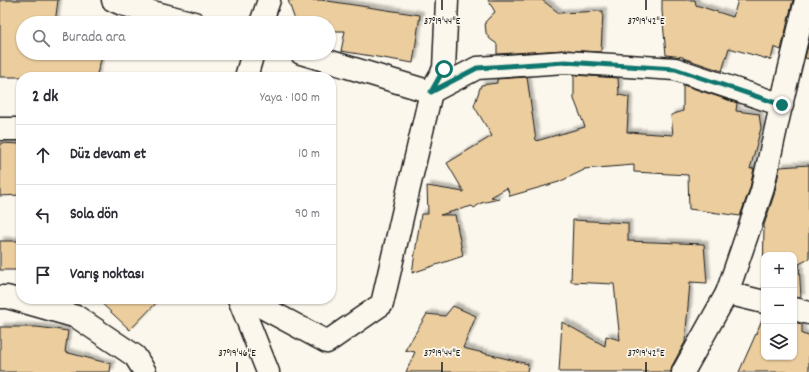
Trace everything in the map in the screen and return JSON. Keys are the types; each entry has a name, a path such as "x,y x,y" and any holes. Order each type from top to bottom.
{"street":[{"path":"113,0 122,4 167,16"},
{"path":"264,16 269,0"},
{"path":"256,304 327,342 382,304 431,92 444,69 447,0"},
{"path":"683,372 727,293 762,191 806,0"},
{"path":"247,72 251,60"},
{"path":"324,60 431,92 477,68 565,62 675,69 782,105"},
{"path":"0,129 16,129"},
{"path":"727,293 761,301"},
{"path":"0,297 16,300"},
{"path":"32,304 77,317 135,356 145,372"},
{"path":"241,304 268,372"},
{"path":"797,310 809,313"}],"building":[{"path":"0,0 58,0 56,16 16,16 16,60 101,60 97,72 16,72 16,77 0,77"},
{"path":"288,0 321,0 420,15 413,63 341,51 345,31 336,31 336,16 294,16"},
{"path":"488,0 542,0 559,13 603,11 601,52 564,50 497,54 497,44 490,39 486,33 485,22 495,12"},
{"path":"662,0 695,0 696,5 733,17 738,0 793,0 781,50 774,47 771,60 729,48 722,71 683,57 666,55"},
{"path":"809,41 809,59 805,58"},
{"path":"574,75 618,78 619,95 629,97 627,132 673,135 671,115 683,111 683,85 737,103 736,111 759,114 761,128 750,169 754,168 750,188 740,216 689,209 688,175 634,172 634,165 584,169 559,182 510,196 507,188 491,197 499,199 481,203 474,208 472,206 440,215 455,215 463,256 412,273 421,214 428,214 427,186 464,192 447,163 492,136 474,106 481,85 497,83 497,79 527,77 536,141 585,127 574,99"},
{"path":"0,143 16,144 16,195 0,196"},
{"path":"809,165 809,259 799,264 801,298 797,297 797,252 764,252 764,225 774,195 780,167"},
{"path":"573,220 628,223 628,241 704,244 707,283 690,282 685,342 672,366 671,372 559,372 562,322 605,346 606,336 620,340 614,284 571,282"},
{"path":"0,241 16,241 16,270 0,270"},
{"path":"102,304 155,304 130,330"},
{"path":"453,306 476,316 463,348 528,364 527,372 406,372 415,352 405,350 427,314 445,316"},
{"path":"761,322 761,360 797,360 797,323 802,324 802,334 809,336 809,372 739,372"},
{"path":"0,327 37,327 68,331 65,352 111,364 110,372 0,372"}],"route":[{"path":"444,69 431,92 477,68 565,62 675,69 782,105"}]}
